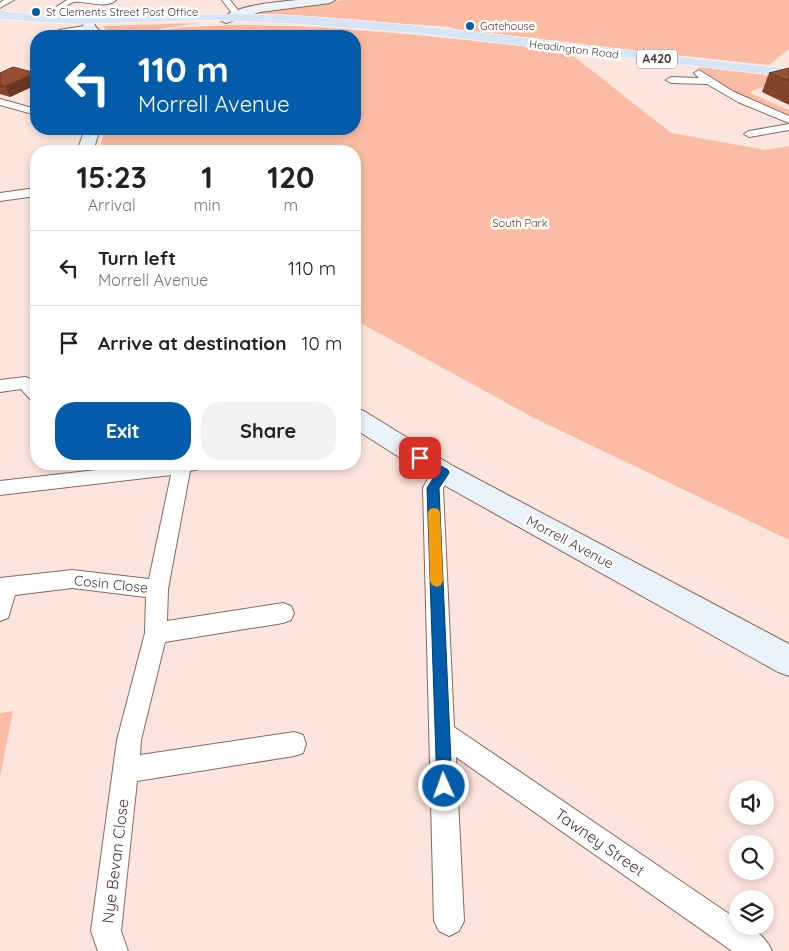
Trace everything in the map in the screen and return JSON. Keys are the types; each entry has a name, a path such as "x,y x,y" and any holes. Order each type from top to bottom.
{"main road":[{"name":"A420","path":"0,15 43,19 93,29 184,18 231,17"},
{"name":"Headington Road","path":"231,17 359,24 789,72"}],"street":[{"path":"0,6 10,0"},
{"path":"43,19 72,0 109,2 112,0"},
{"path":"226,0 231,17 330,0"},
{"path":"699,73 708,81 735,96 789,120"},
{"path":"671,80 681,82 708,81"},
{"path":"0,102 30,110"},
{"path":"749,134 789,127"},
{"path":"0,197 30,193"},
{"path":"0,386 25,383 30,388"},
{"name":"Morrell Avenue","path":"361,421 444,473 789,662"},
{"path":"0,488 153,470"},
{"name":"Nye Bevan Close","path":"113,951 106,931 129,740 156,633 157,589 186,470"},
{"path":"444,473 436,481 433,488 449,921"},
{"name":"Cosin Close","path":"0,611 3,587 72,578 157,589"},
{"path":"156,633 283,613"},
{"name":"Tawney Street","path":"442,733 757,951"},
{"path":"125,770 294,744"}],"green space":[{"path":"343,0 789,0 789,49 769,65 562,43 451,27 257,14 255,12"},
{"path":"198,23 157,30 106,30 103,26"},
{"name":"South Park","path":"230,25 353,30 167,30"},
{"name":"South Park","path":"361,31 558,50 576,58 671,133 765,150 789,146 789,540 534,418 361,323 361,145 101,145 103,135 361,135"},
{"path":"701,66 789,75 778,83 753,90 750,93 789,110 789,119 731,90 698,68"},
{"path":"13,711 0,777 0,713"}],"building":[{"path":"13,67 30,71 30,76 6,86 0,85 0,73"},
{"path":"789,68 789,81 769,73"}],"slow traffic":[{"path":"434,512 437,581"}],"place":[{"name":"St Clements Street Post Office","path":"36,12"},
{"name":"Gatehouse","path":"470,26"}],"route":[{"path":"420,458 444,473 436,481 433,488 444,786"}]}
